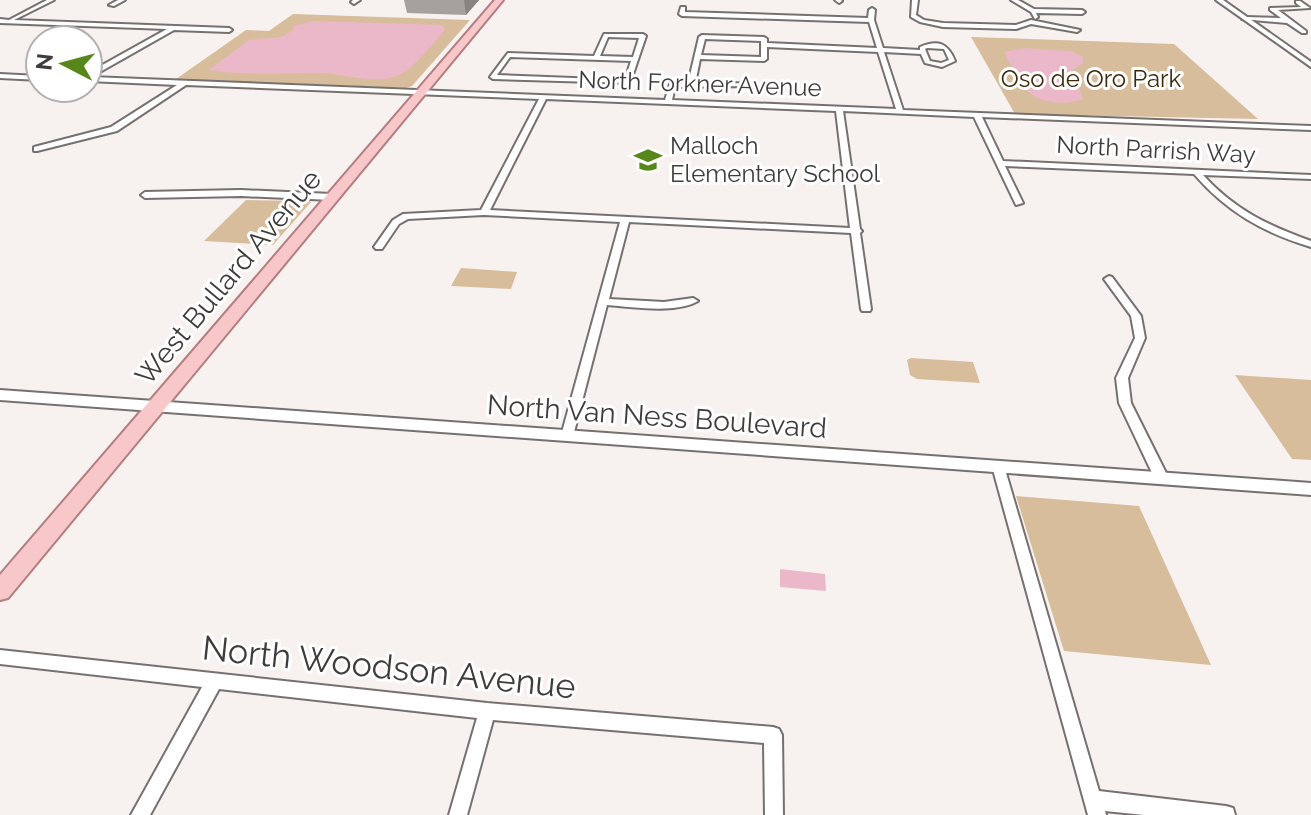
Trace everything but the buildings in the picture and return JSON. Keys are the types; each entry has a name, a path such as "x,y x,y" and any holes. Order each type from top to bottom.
{"main road":[{"name":"West Bullard Avenue","path":"0,591 499,0"}],"street":[{"path":"3,21 51,0"},
{"path":"112,5 122,0"},
{"path":"915,0 913,16 943,25 1016,27 1031,22 1077,30"},
{"path":"1014,0 1033,11 1082,12"},
{"path":"1219,0 1311,65"},
{"path":"1298,2 1307,8 1272,9 1304,32"},
{"path":"872,10 871,20 900,112"},
{"path":"682,11 871,20"},
{"path":"1031,22 1035,17 1033,11"},
{"path":"1245,19 1303,22"},
{"path":"3,21 229,30"},
{"path":"104,68 173,28"},
{"path":"596,58 606,35 643,36 628,82 493,77 508,55 596,58 635,59"},
{"path":"691,86 702,37 924,52"},
{"path":"698,57 764,59 764,42"},
{"path":"926,46 946,47 952,61 947,64 931,63 924,52 922,48 926,46"},
{"path":"1300,58 1311,58"},
{"path":"0,76 24,77"},
{"name":"North Forkner Avenue","path":"104,78 554,99 1171,123 1178,120 1252,123 1264,127 1311,128"},
{"path":"554,99 563,80"},
{"path":"564,99 573,80"},
{"path":"37,149 114,129 184,83"},
{"path":"672,103 672,85 753,85"},
{"path":"672,103 682,85"},
{"path":"484,212 543,98"},
{"path":"839,110 866,309"},
{"path":"977,115 1019,203"},
{"name":"North Parrish Way","path":"1000,163 1311,177"},
{"path":"1196,172 1228,207 1260,225 1311,244"},
{"path":"145,195 241,193 332,197"},
{"path":"379,247 400,218 484,212 857,231"},
{"path":"567,436 625,221"},
{"path":"1109,279 1136,316 1140,338 1122,378 1125,403 1161,477"},
{"path":"603,302 664,305 693,301"},
{"name":"North Van Ness Boulevard","path":"0,395 1311,489"},
{"path":"998,466 1095,808 1226,815"},
{"name":"North Woodson Avenue","path":"0,657 487,711 773,735 774,815"},
{"path":"140,815 214,681"},
{"path":"458,815 487,711"}],"green space":[{"path":"293,14 470,20 412,86 406,88 176,79 246,30 269,31"},
{"name":"Oso de Oro Park","path":"971,37 1174,44 1258,119 1015,114"},
{"path":"246,200 311,202 273,245 204,241"},
{"path":"461,268 517,272 511,289 451,286"},
{"path":"907,360 973,362 980,383 917,379 910,375"},
{"path":"1235,375 1311,380 1311,460 1292,459"},
{"path":"1016,496 1139,506 1211,665 1064,651"}],"shaded area":[{"path":"313,21 442,25 445,30 411,67 386,79 321,73 251,74 209,70 249,40 282,37 294,26"},
{"path":"1025,48 1071,51 1083,57 1083,63 1065,75 1077,83 1083,99 1065,103 1045,101 1029,92 1022,76 1011,66 1004,52"},
{"path":"780,569 825,574 826,591 780,587"}],"place":[{"name":"Malloch Elementary School","path":"648,160"}]}
